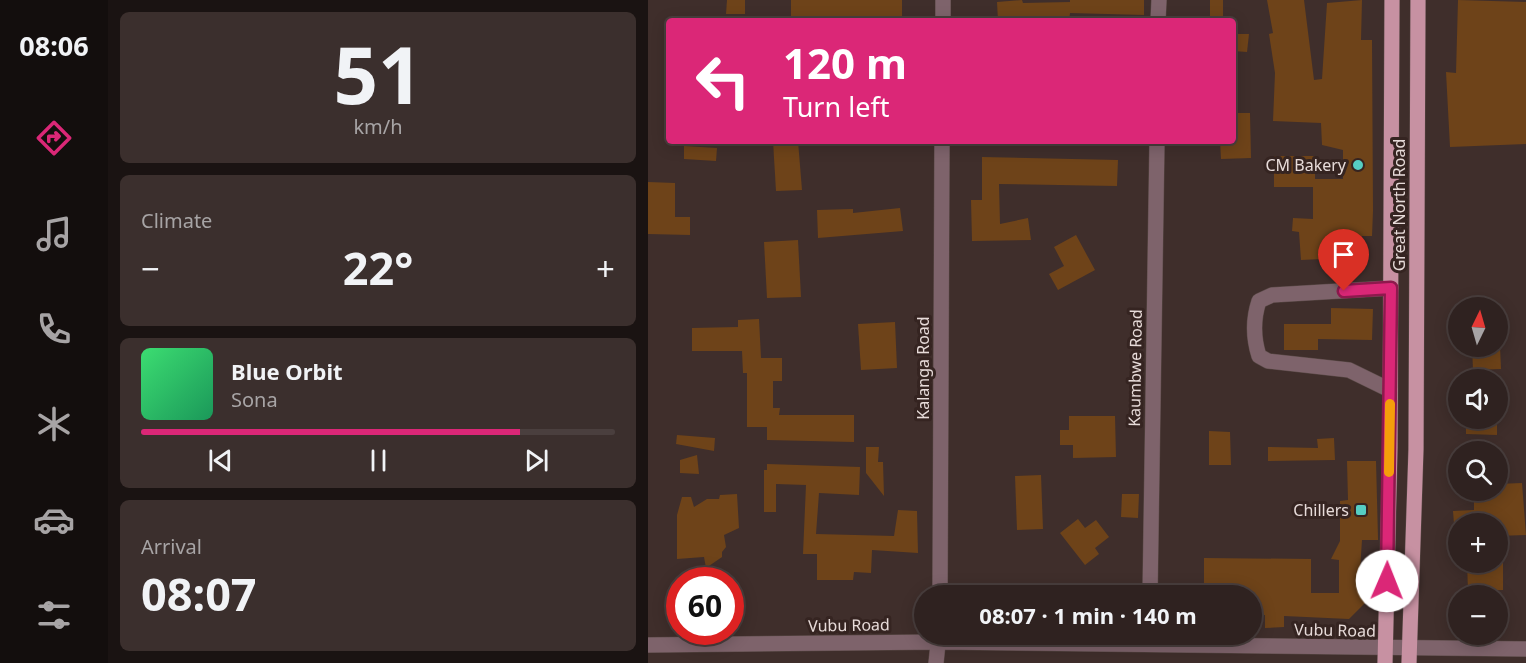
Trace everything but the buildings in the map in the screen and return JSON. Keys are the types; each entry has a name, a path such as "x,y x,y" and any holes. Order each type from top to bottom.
{"main road":[{"name":"Great North Road","path":"1385,656 1390,390 1392,0"},
{"name":"Great North Road","path":"1410,656 1416,438 1418,0"}],"street":[{"path":"943,0 943,18"},
{"path":"1158,18 1159,0"},
{"name":"Kalanga Road","path":"940,585 942,144"},
{"name":"Kaumbwe Road","path":"1150,585 1157,144"},
{"path":"1390,390 1350,370 1268,361 1259,356 1255,333 1255,314 1259,301 1272,295 1391,288"},
{"name":"Vubu Road","path":"648,645 914,639"},
{"path":"936,663 938,645"},
{"name":"Vubu Road","path":"1223,645 1385,656 1526,649"}],"slow traffic":[{"path":"1389,472 1390,404"}],"place":[{"name":"CM Bakery","path":"1358,165"},
{"name":"Chillers","path":"1361,510"}],"route":[{"path":"1344,291 1391,288 1387,581"}]}
